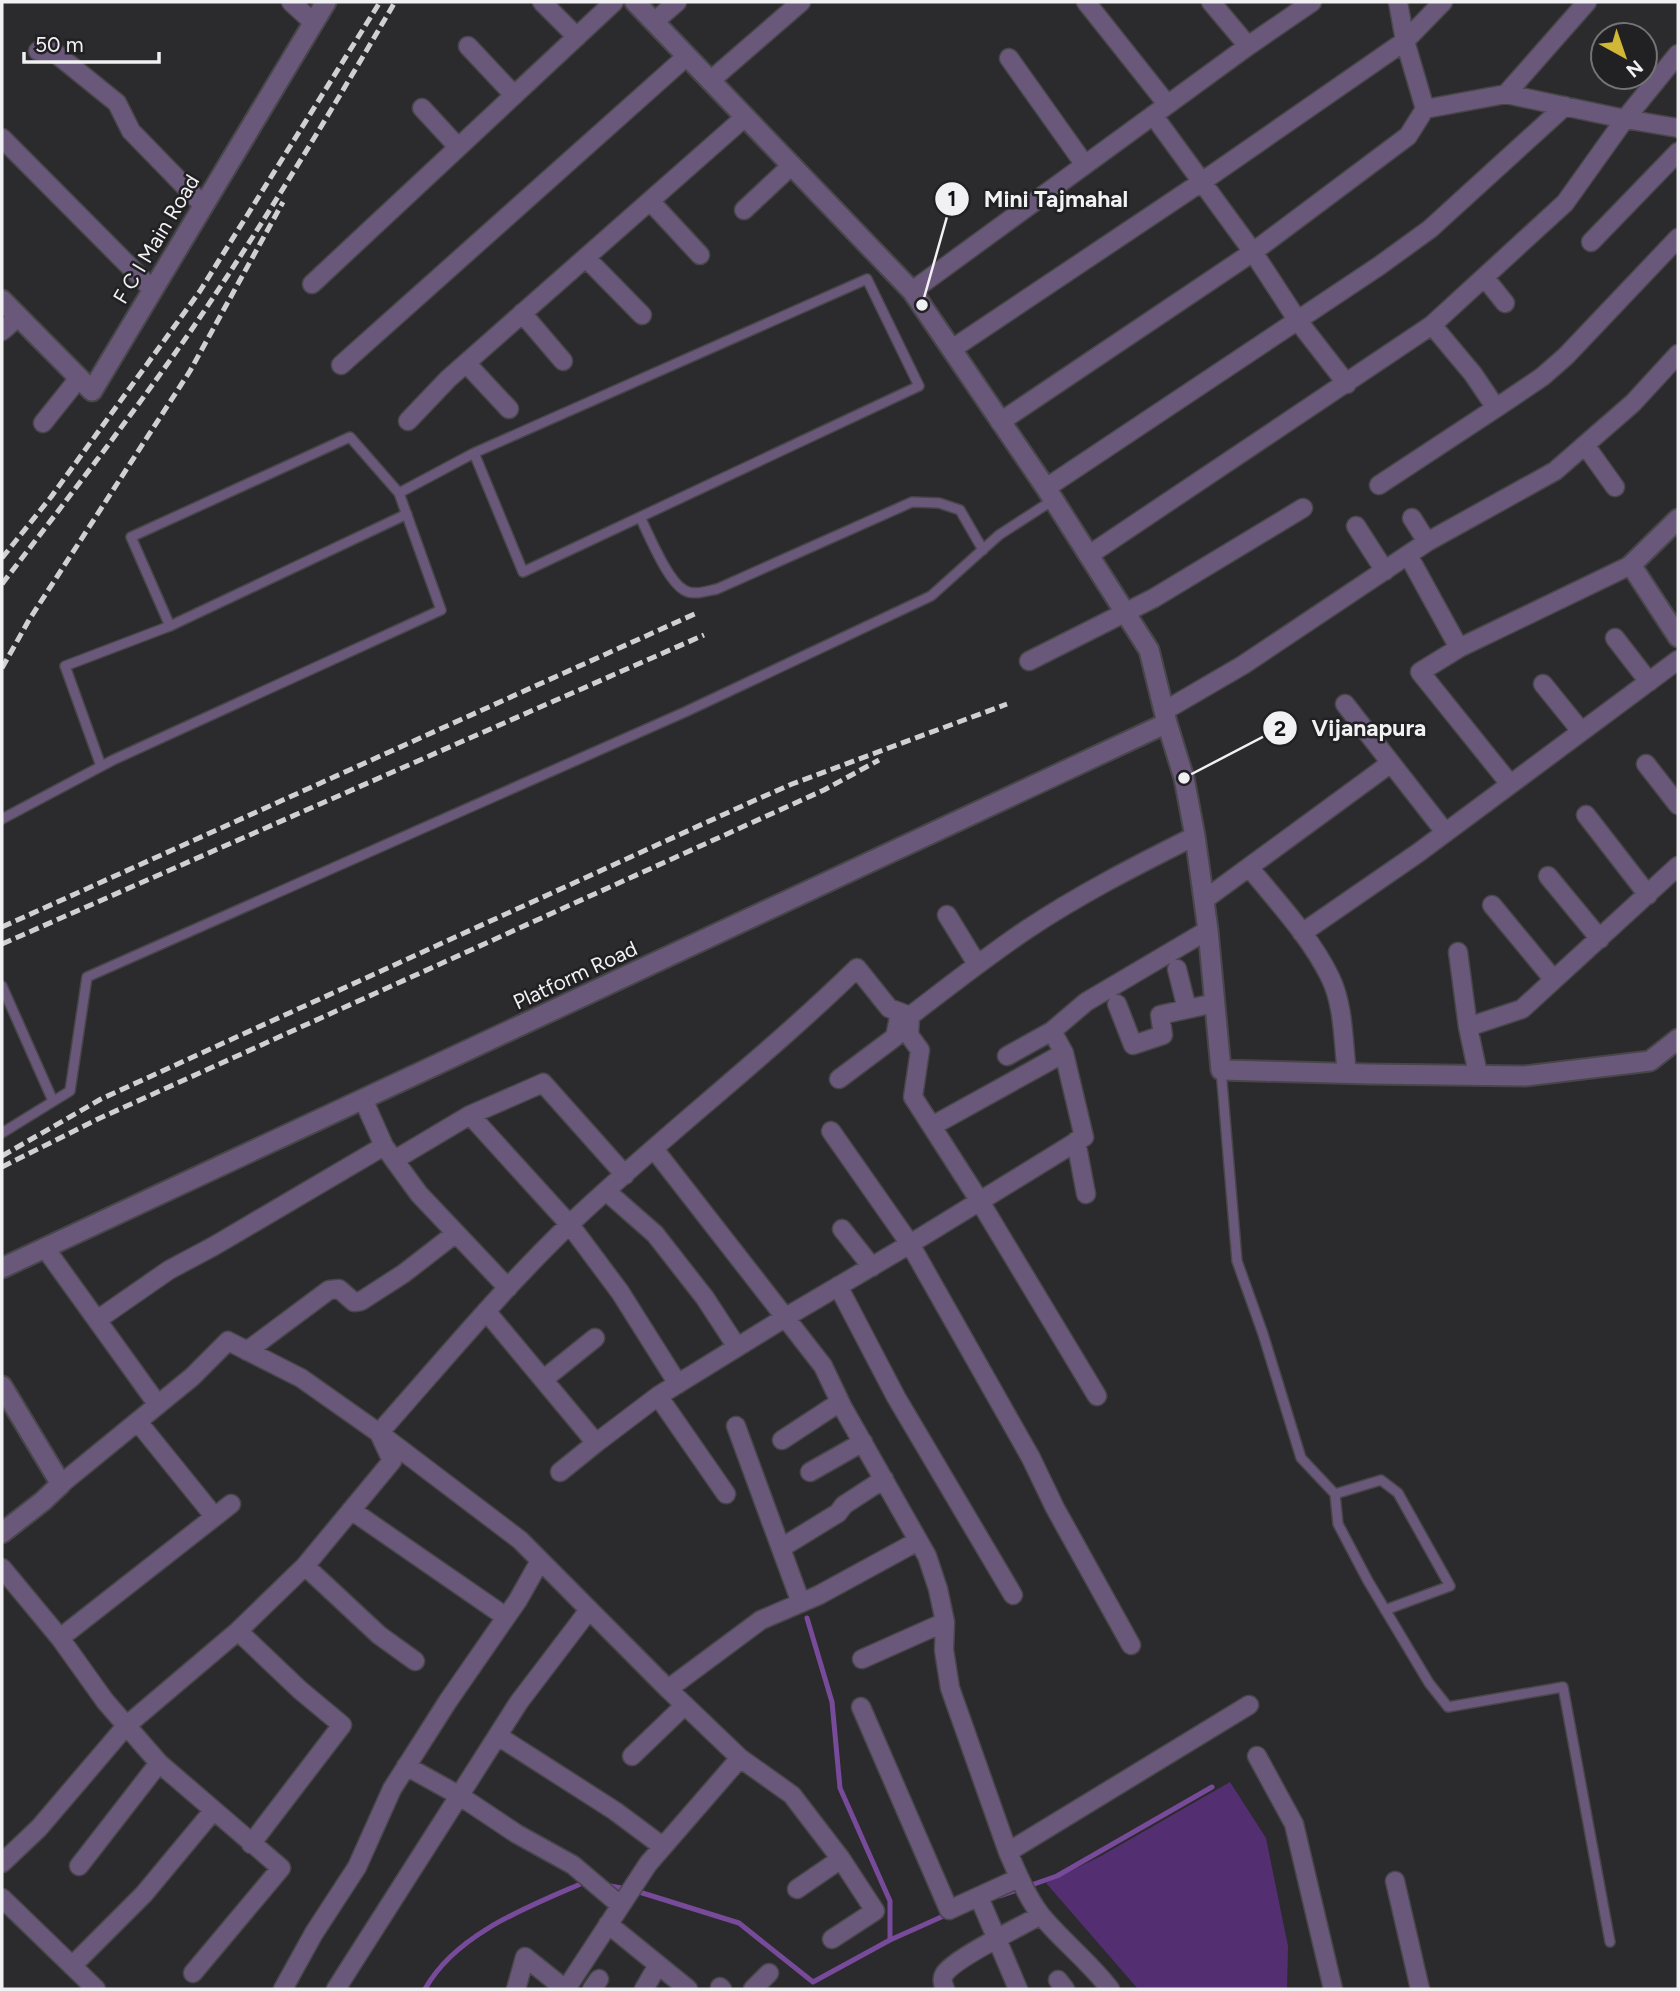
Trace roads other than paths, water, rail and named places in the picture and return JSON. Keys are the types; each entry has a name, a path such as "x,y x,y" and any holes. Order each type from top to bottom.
{"street":[{"path":"291,2 314,23"},
{"name":"F C I Main Road","path":"79,378 92,391 326,2"},
{"path":"542,2 576,37"},
{"path":"312,284 614,2"},
{"path":"635,2 912,291 1050,494 1149,650 1184,778 1195,836 1208,930 1221,1070 1525,1076 1650,1061 1678,1039"},
{"path":"654,22 677,2"},
{"path":"710,81 801,2"},
{"path":"1086,2 1298,321 1347,384"},
{"path":"1211,2 1248,46"},
{"path":"912,291 1312,2"},
{"path":"1398,2 1405,41 1425,109"},
{"path":"952,349 1203,181 1405,41 1443,2"},
{"path":"1506,94 1587,2"},
{"path":"468,46 514,95"},
{"path":"37,51 54,52 117,103 131,131 203,205"},
{"path":"1089,555 1433,325 1565,203 1625,119 1678,54"},
{"path":"341,366 687,56"},
{"path":"1009,58 1085,165"},
{"path":"1000,422 1253,253 1408,136 1425,109 1506,94 1678,128"},
{"path":"1050,494 1430,229 1565,106"},
{"path":"422,108 458,148"},
{"path":"408,421 466,363 745,117"},
{"path":"2,138 152,289"},
{"path":"1591,242 1678,152"},
{"path":"744,210 792,165"},
{"path":"650,201 700,255"},
{"path":"1379,485 1542,377 1566,356 1678,238"},
{"path":"586,258 642,315"},
{"path":"1485,278 1505,303"},
{"path":"2,300 79,378 43,423"},
{"path":"522,313 562,361"},
{"path":"2,331 18,317"},
{"path":"1433,325 1473,374 1496,408"},
{"path":"1166,717 1427,542 1555,471 1633,403 1678,354"},
{"path":"466,363 509,409"},
{"path":"1585,445 1615,487"},
{"path":"1029,661 1194,576 1303,508"},
{"path":"1412,518 1427,542"},
{"path":"1510,784 1420,672 1459,648 1631,565 1678,519"},
{"path":"1356,526 1385,570"},
{"path":"1408,555 1459,648"},
{"path":"1631,565 1678,637"},
{"path":"1615,638 1649,682"},
{"path":"1303,933 1678,660"},
{"path":"1543,684 1581,731"},
{"path":"1345,704 1445,832"},
{"name":"Platform Road","path":"2,1268 1166,717"},
{"path":"1204,900 1391,763"},
{"path":"1646,764 1678,805"},
{"path":"1586,816 1647,895"},
{"path":"839,1079 895,1037 905,1014 1028,929 1109,880 1195,836"},
{"path":"1468,1027 1522,1009 1678,866"},
{"path":"1248,867 1303,933 1330,978 1340,1010 1347,1073"},
{"path":"1548,876 1600,939"},
{"path":"1492,905 1554,980"},
{"path":"947,915 977,964"},
{"path":"1007,1056 1052,1031 1086,1002 1208,930"},
{"path":"1458,952 1468,1027 1478,1074"},
{"path":"379,1433 486,1311 570,1225 798,1026 858,968 889,1008 905,1014"},
{"path":"1177,969 1187,1009"},
{"path":"1117,1004 1133,1045 1163,1035 1160,1015 1215,1003"},
{"path":"905,1014 909,1035 920,1050 913,1097 979,1200 1097,1396"},
{"path":"560,1472 658,1396 1084,1137 1064,1053 1052,1031"},
{"path":"932,1126 1064,1053"},
{"path":"97,1320 169,1270 390,1152 543,1083 625,1175"},
{"path":"363,1099 390,1152 419,1194 508,1288"},
{"path":"470,1115 570,1225 621,1293 678,1384"},
{"path":"831,1131 910,1244 1031,1458 1055,1508 1131,1645"},
{"path":"1076,1142 1086,1194"},
{"path":"654,1149 823,1366 840,1402 926,1556 938,1589 950,1688 1007,1852 1041,1915 1110,1989"},
{"path":"606,1191 656,1234 705,1297 737,1347"},
{"path":"842,1229 872,1267"},
{"path":"247,1351 329,1290 339,1289 354,1302 361,1301 403,1274 456,1233"},
{"path":"45,1248 158,1405"},
{"path":"838,1286 896,1397 1013,1595"},
{"path":"486,1311 596,1443"},
{"path":"544,1379 595,1338"},
{"path":"2,1533 192,1377 228,1341 301,1378 379,1433 520,1540 740,1758 792,1794 875,1911 832,1939"},
{"path":"2,1386 61,1484"},
{"path":"658,1396 726,1494"},
{"path":"782,1440 840,1402"},
{"path":"138,1422 214,1516"},
{"path":"736,1426 801,1603"},
{"path":"2,1863 38,1828 126,1726 238,1631 305,1566 393,1461 379,1433"},
{"path":"810,1472 863,1442"},
{"path":"781,1548 838,1513 844,1505 884,1479"},
{"path":"60,1638 231,1504"},
{"path":"351,1510 506,1617"},
{"path":"668,1689 761,1620 801,1603 918,1541"},
{"path":"283,1989 314,1933 357,1867 392,1789 540,1561"},
{"path":"305,1566 379,1635 415,1661"},
{"path":"2,1568 60,1638 126,1726 159,1763 281,1868 193,1973"},
{"path":"336,1989 519,1702 589,1610"},
{"path":"862,1659 944,1622"},
{"path":"238,1631 300,1690 342,1725 251,1844"},
{"path":"632,1756 685,1705"},
{"path":"1007,1852 1249,1705"},
{"path":"861,1707 949,1910 979,1897 1023,1884"},
{"path":"498,1736 615,1811 662,1846"},
{"path":"1257,1756 1294,1824 1334,1989"},
{"path":"516,1989 525,1957 566,1989 648,1864 740,1758"},
{"path":"79,1866 159,1763"},
{"path":"406,1766 573,1865 621,1903"},
{"path":"72,1966 144,1894 213,1811"},
{"path":"797,1889 841,1860"},
{"path":"1395,1881 1420,1989"},
{"path":"979,1897 1018,1989"},
{"path":"2,1898 96,1989"},
{"path":"945,1989 942,1981 944,1974 964,1958 1041,1915"},
{"path":"608,1924 688,1989"},
{"path":"644,1989 658,1965"},
{"path":"753,1989 769,1973"}],"lane":[{"path":"398,492 474,453 867,279 919,386 523,572 474,453"},
{"path":"2,819 101,766 441,610 398,492 350,437 131,537 170,626"},
{"path":"2,1133 70,1091 87,977 685,712 931,596 1050,494"},
{"path":"640,517 673,579 684,591 699,593 717,589 912,502 939,503 960,510 983,550"},
{"path":"101,766 65,666 170,626 407,514"},
{"path":"2,986 53,1101"},
{"path":"1221,1070 1237,1261 1263,1334 1301,1458 1335,1494 1338,1524 1385,1610 1429,1683 1448,1707 1563,1687 1610,1942"},
{"path":"1335,1494 1381,1480 1398,1493 1450,1586 1385,1610"}],"waterway":[{"path":"636,1891 739,1923 813,1982 890,1940 890,1901 840,1788 832,1702 807,1618"},
{"path":"1000,1896 1057,1876 1212,1787"},
{"path":"425,1989 455,1952 475,1937 518,1912 585,1882"},
{"path":"605,1885 627,1889"},
{"path":"890,1940 948,1914"}],"railway":[{"path":"2,558 51,497 200,291 380,2"},
{"path":"2,584 190,332 296,169 395,2"},
{"path":"2,668 29,620 190,371 283,202"},
{"path":"2,927 699,612"},
{"path":"2,944 704,635"},
{"path":"2,1156 101,1099 751,802 792,784 1007,704"},
{"path":"2,1167 98,1119 824,790 879,760"}],"place":[{"name":"Mini Tajmahal","path":"922,305"},
{"name":"Vijanapura","path":"1184,778"}]}
